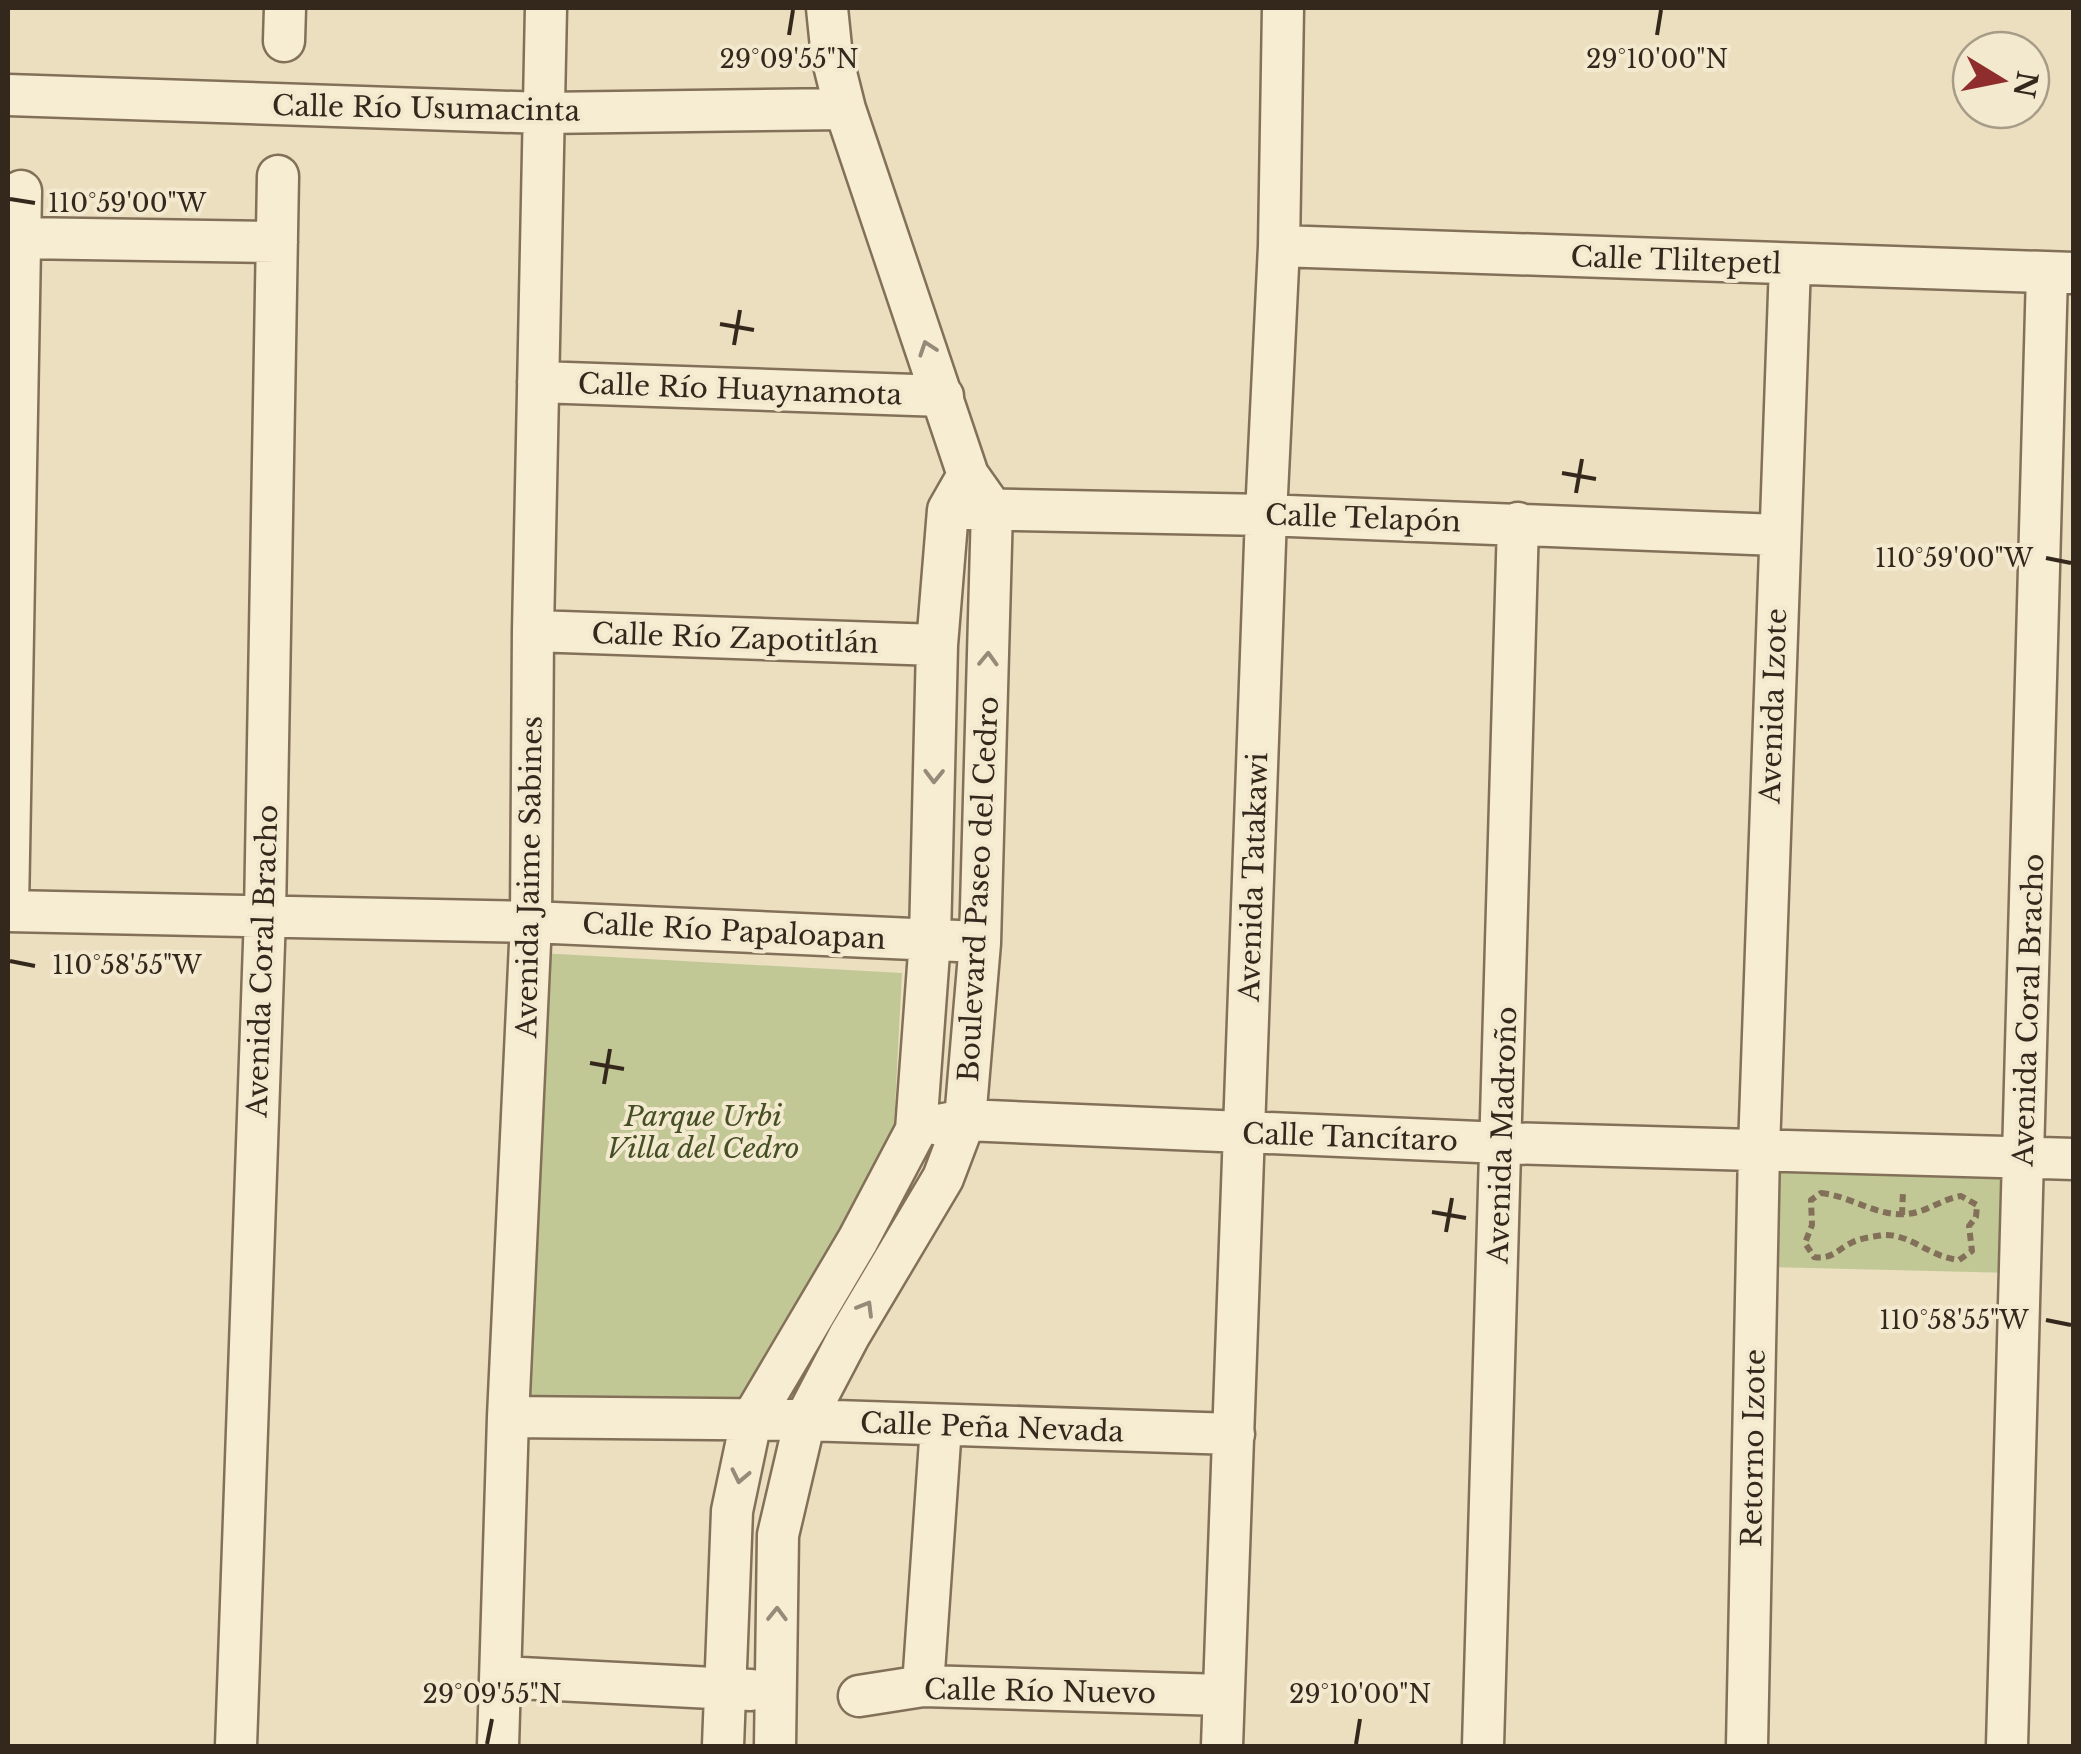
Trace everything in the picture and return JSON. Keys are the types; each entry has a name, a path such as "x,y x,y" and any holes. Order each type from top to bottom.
{"street":[{"name":"Avenida Jaime Sabines","path":"498,1746 530,922 546,8"},
{"path":"827,8 832,57 844,109 968,475 992,508"},
{"name":"Avenida Tatakawi","path":"1222,1746 1279,246 1282,8"},
{"name":"Calle Río Usumacinta","path":"8,96 542,113 844,109"},
{"name":"Avenida Coral Bracho","path":"236,1746 265,915 278,176"},
{"path":"8,910 20,191"},
{"path":"21,238 277,242"},
{"name":"Calle Tliltepetl","path":"1279,246 2060,273"},
{"name":"Avenida Izote","path":"1759,1149 1790,264"},
{"name":"Avenida Coral Bracho","path":"2007,1746 2024,1158 2058,525 2060,273"},
{"name":"Calle Río Huaynamota","path":"538,382 943,396"},
{"name":"Boulevard Paseo del Cedro","path":"723,1746 732,1511 751,1421 858,1240 916,1130 930,939 937,645 948,510 968,475"},
{"name":"Boulevard Paseo del Cedro","path":"774,1746 778,1535 805,1420 849,1336 943,1178 965,1120 980,943 992,508"},
{"name":"Calle Telapón","path":"948,510 1266,514 1778,535"},
{"name":"Avenida Madroño","path":"1483,1746 1518,523"},
{"name":"Calle Río Zapotitlán","path":"533,631 937,645"},
{"name":"Calle Río Papaloapan","path":"8,910 530,922 980,943"},
{"name":"Calle Tancítaro","path":"916,1130 965,1120 1502,1143 2074,1158"},
{"name":"Retorno Izote","path":"1747,1746 1759,1149"},
{"name":"Calle Peña Nevada","path":"508,1417 805,1420 1234,1434"},
{"path":"923,1686 941,1426"},
{"path":"500,1677 775,1691"},
{"name":"Calle Río Nuevo","path":"859,1696 923,1686 1222,1695"}],"path":[{"path":"1820,1193 1902,1215 1926,1212 1946,1198 1961,1196 1977,1205 1976,1217 1969,1226 1972,1251 1959,1260 1936,1257 1914,1242 1890,1235 1854,1241 1835,1255 1823,1258 1814,1257 1805,1243 1812,1225 1811,1200 1820,1193"}],"green space":[{"name":"Parque Urbi Villa del Cedro","path":"540,953 902,973 894,1126 878,1172 744,1390 733,1416 526,1404"},
{"path":"1768,1163 2013,1171 2013,1273 1768,1267"}]}
